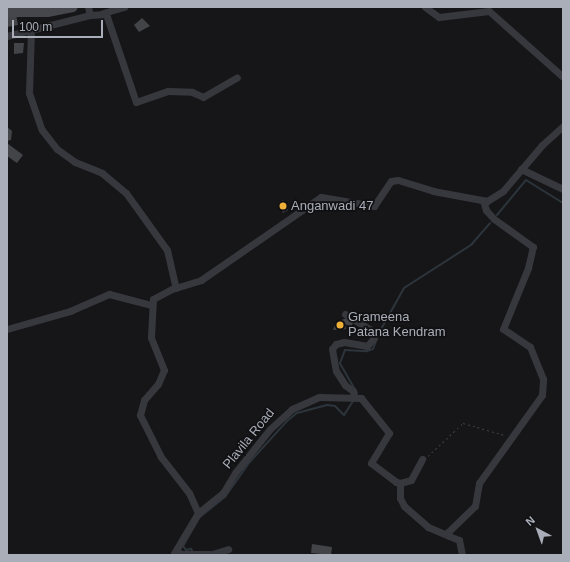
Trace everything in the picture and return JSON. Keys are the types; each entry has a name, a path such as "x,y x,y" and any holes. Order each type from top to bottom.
{"main road":[{"path":"7,12 47,12 73,7"}],"street":[{"path":"88,7 90,15"},
{"path":"7,36 124,7"},
{"path":"425,7 439,17 489,11 563,77"},
{"path":"103,13 136,102 168,91 192,92 203,97 237,77"},
{"path":"31,30 28,93 42,130 57,149 75,162 102,173 126,193 167,250 176,288"},
{"path":"228,549 212,554 175,553 198,513 189,493 160,457 140,415 144,400 158,384 164,370 152,342 151,305 155,296 200,280 308,204 321,197 374,206 391,181 398,180 433,191 487,201 503,191 521,169 563,126"},
{"path":"521,169 563,189"},
{"path":"449,536 448,532 450,528 475,506 479,483 510,437 542,394 543,379 530,347 503,329 528,268 533,247 494,219 486,210 483,200"},
{"path":"7,329 70,311 109,294 151,305"},
{"path":"346,314 369,329 374,338 367,346 344,342 336,344 332,349 336,371 345,385 353,390 354,397 361,398 389,433 371,463 400,483 411,480 422,459"},
{"name":"Plavila Road","path":"198,513 205,509 223,493 235,473 285,414 298,405 324,395 354,397"},
{"path":"400,483 400,498 404,506 428,527 459,540 463,549 462,555"}],"path":[{"path":"422,459 463,423 510,437"}],"building":[{"path":"16,14 18,25 7,27 7,15"},
{"path":"142,18 150,26 139,32 134,25"},
{"path":"14,43 24,43 23,53 14,54"},
{"path":"7,127 12,131 11,140 7,141"},
{"path":"7,143 23,155 17,163 7,156"},
{"name":"Anganwadi 47","path":"283,200 288,210 283,213 278,203"},
{"name":"Grameena Patana Kendram","path":"347,318 354,321 351,327 345,324 346,329 333,330 336,322"},
{"path":"312,544 332,547 331,555 311,553"}],"waterway":[{"path":"497,215 526,180 563,203"},
{"path":"357,393 340,363 345,350 367,351 373,349 380,331 404,288 471,245 490,223"},
{"path":"193,552 191,549 186,550 183,546 200,517 225,497 247,465 287,421 297,413 327,405 335,406 344,415 353,401"}],"place":[{"name":"Anganwadi 47","path":"283,206"},
{"name":"Grameena Patana Kendram","path":"340,325"}]}
